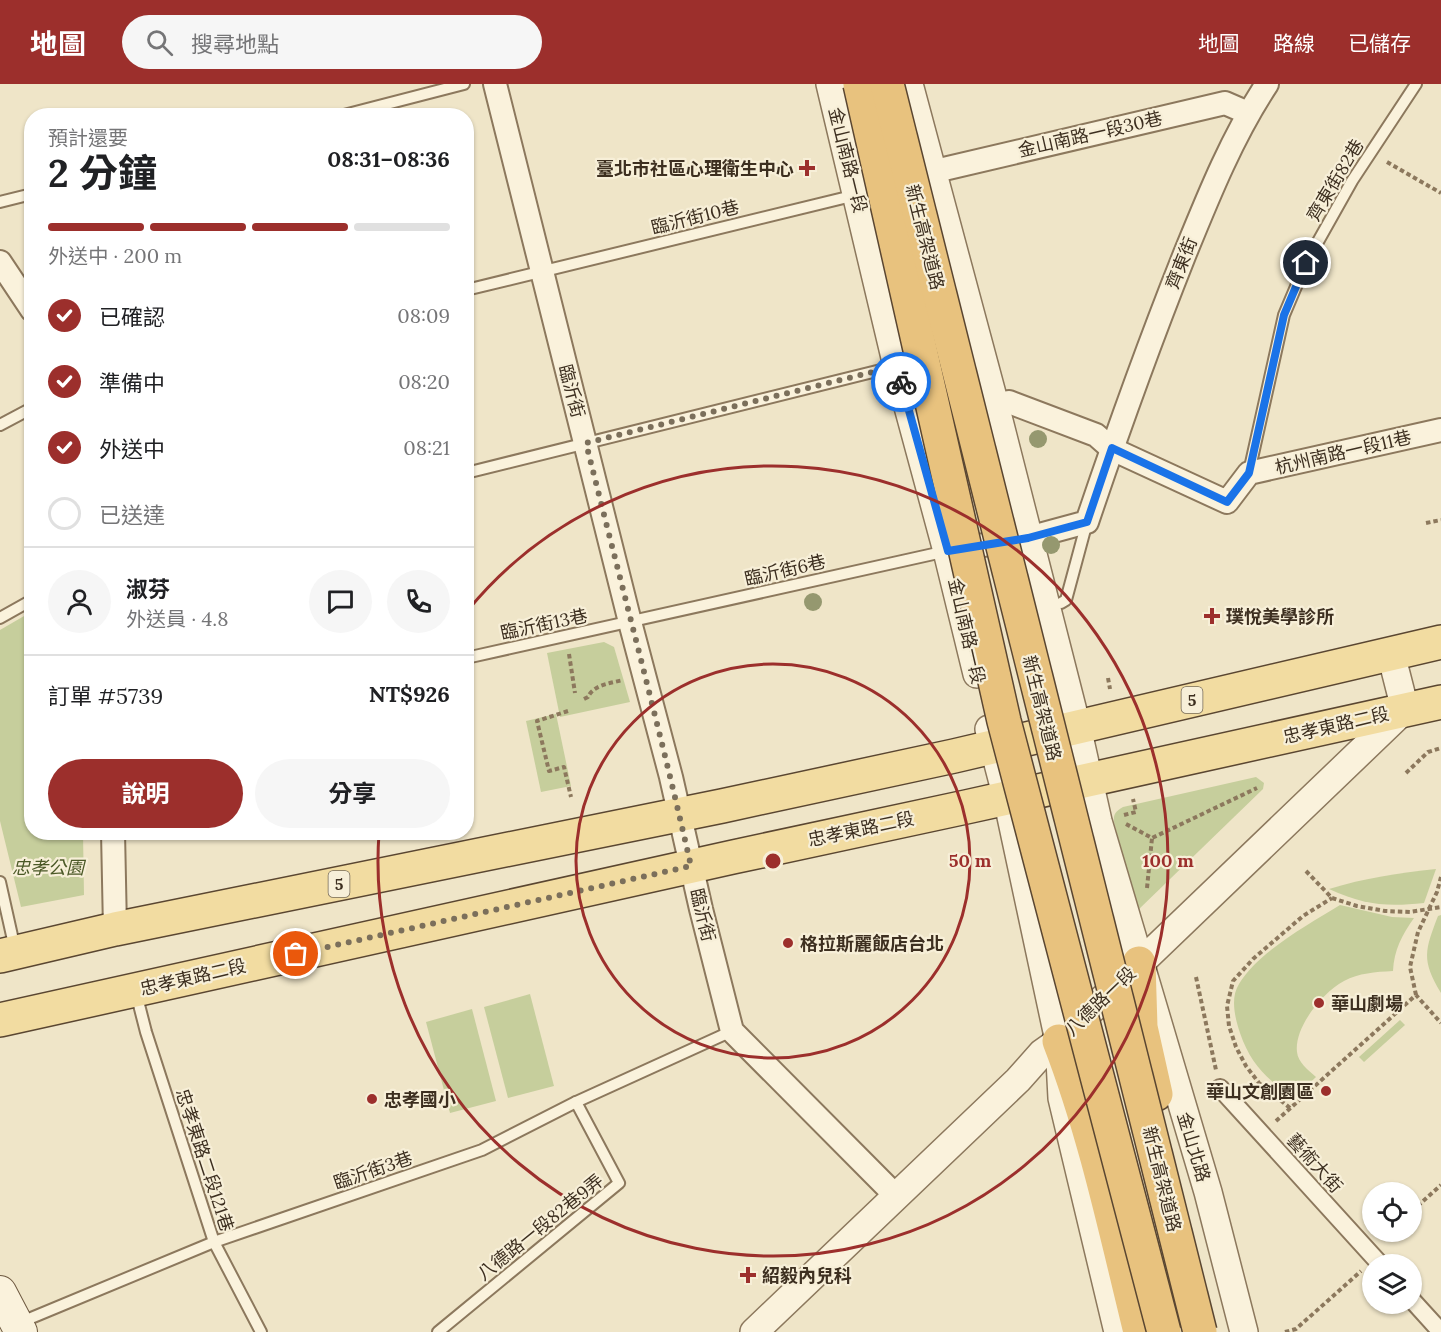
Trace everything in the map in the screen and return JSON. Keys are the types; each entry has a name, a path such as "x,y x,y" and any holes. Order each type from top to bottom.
{"highway":[{"name":"新生高架道路","path":"860,84 1004,721 1164,1332"},
{"name":"新生高架道路","path":"887,84 1200,1332"},
{"path":"1139,963 1141,1027 1190,1239 1215,1332"},
{"path":"1059,1041 1069,1066 1101,1174 1140,1332"}],"main road":[{"name":"5","path":"8,954 115,929 680,815 993,747 1441,642"},
{"name":"忠孝東路二段","path":"0,1020 1441,702"},
{"path":"0,1292 19,1328"}],"street":[{"name":"臨沂街","path":"495,84 680,815 732,1031"},
{"name":"金山南路一段","path":"830,84 897,366 948,551 1007,798 1059,1041"},
{"path":"909,84 1077,727 1098,821 1139,963"},
{"name":"齊東街","path":"1087,522 1167,298 1199,219 1248,113 1267,84"},
{"name":"金山南路一段30巷","path":"931,172 1225,103 1248,113"},
{"path":"3,271 24,299"},
{"name":"杭州南路一段11巷","path":"994,405 1009,402 1096,435 1112,448 1227,502 1249,473 1441,430"},
{"path":"948,551 1028,538 1087,522"},
{"path":"1390,654 1405,709"},
{"name":"八德路一段","path":"754,1332 1018,1080 1042,1053 1059,1041 1405,709"},
{"path":"113,840 115,929"},
{"name":"金山北路","path":"1139,963 1208,1192 1244,1332"},
{"path":"732,1031 896,1196"},
{"path":"1059,1041 1062,1098 1118,1332"},
{"name":"藝術大街","path":"1220,1088 1371,1254"},
{"path":"1422,1310 1441,1332"}],"lane":[{"path":"371,108 464,84"},
{"name":"齊東街82巷","path":"1249,473 1284,315 1306,263 1352,180 1416,84"},
{"name":"臨沂街10巷","path":"474,288 857,194"},
{"path":"0,202 24,196"},
{"path":"474,471 897,366"},
{"path":"0,425 24,412"},
{"path":"1061,603 1066,600 1087,522"},
{"name":"臨沂街6巷","path":"630,622 948,551"},
{"path":"0,618 24,604"},
{"name":"臨沂街13巷","path":"474,656 630,622"},
{"path":"0,882 8,954"},
{"name":"忠孝東路二段121巷","path":"135,990 146,1032 214,1242 261,1332"},
{"name":"臨沂街3巷","path":"19,1328 214,1242 482,1150 576,1102 732,1031"},
{"name":"八德路一段82巷9弄","path":"438,1332 620,1183 576,1102"}],"path":[{"path":"1371,152 1441,193"},
{"path":"1426,523 1441,520"},
{"path":"566,636 575,693"},
{"path":"584,699 595,689 643,673"},
{"path":"568,711 537,721 549,771 564,767 571,797"},
{"path":"1406,773 1428,752 1441,748"},
{"path":"1152,838 1257,788"},
{"path":"1125,823 1152,838"},
{"path":"1146,889 1152,838"},
{"path":"1306,871 1332,898 1357,906 1385,911 1410,912 1441,907"},
{"path":"1441,877 1437,892 1418,932 1410,967 1416,995 1441,1023"},
{"path":"1290,1108 1259,1083 1246,1066 1229,1026 1227,1006 1233,981 1253,959 1303,916 1332,898"},
{"path":"1196,977 1220,1088"},
{"path":"1262,1134 1416,995"},
{"path":"1422,1202 1441,1185"},
{"path":"1285,1332 1296,1329 1360,1272 1368,1251"}],"green space":[{"name":"忠孝公園","path":"24,616 24,840 83,840 84,895 21,907 0,821 0,630"},
{"path":"604,642 614,647 630,702 560,717 547,653"},
{"path":"556,714 571,786 541,792 526,721"},
{"path":"1256,777 1264,783 1263,789 1137,911 1114,822 1117,811 1123,807"},
{"path":"1436,869 1424,903 1375,904 1329,889 1382,876"},
{"path":"1340,905 1392,917 1414,918 1399,943 1393,971 1374,972 1344,981 1327,993 1305,1021 1297,1042 1297,1052 1301,1062 1316,1077 1294,1098 1268,1078 1249,1054 1236,1021 1234,1008 1236,990 1248,972 1271,950"},
{"path":"1441,915 1441,993 1430,972 1427,955 1438,916"},
{"path":"530,994 554,1086 508,1098 484,1007"},
{"path":"472,1009 496,1101 450,1113 426,1022"},
{"path":"1400,1020 1405,1025 1364,1062 1359,1057"}],"way so far":[{"path":"296,954 691,866 671,777 586,443 897,366 901,382"}],"place":[{"name":"臺北市社區心理衛生中心","path":"807,168"},
{"name":"璞悅美學診所","path":"1212,616"},
{"name":"格拉斯麗飯店台北","path":"788,943"},
{"name":"華山劇場","path":"1319,1003"},
{"name":"華山文創園區","path":"1326,1091"},
{"name":"忠孝國小","path":"372,1099"},
{"name":"紹毅內兒科","path":"748,1275"}],"route":[{"path":"901,382 948,551 1028,538 1087,522 1112,448 1227,502 1249,473 1284,315 1306,263"}]}
